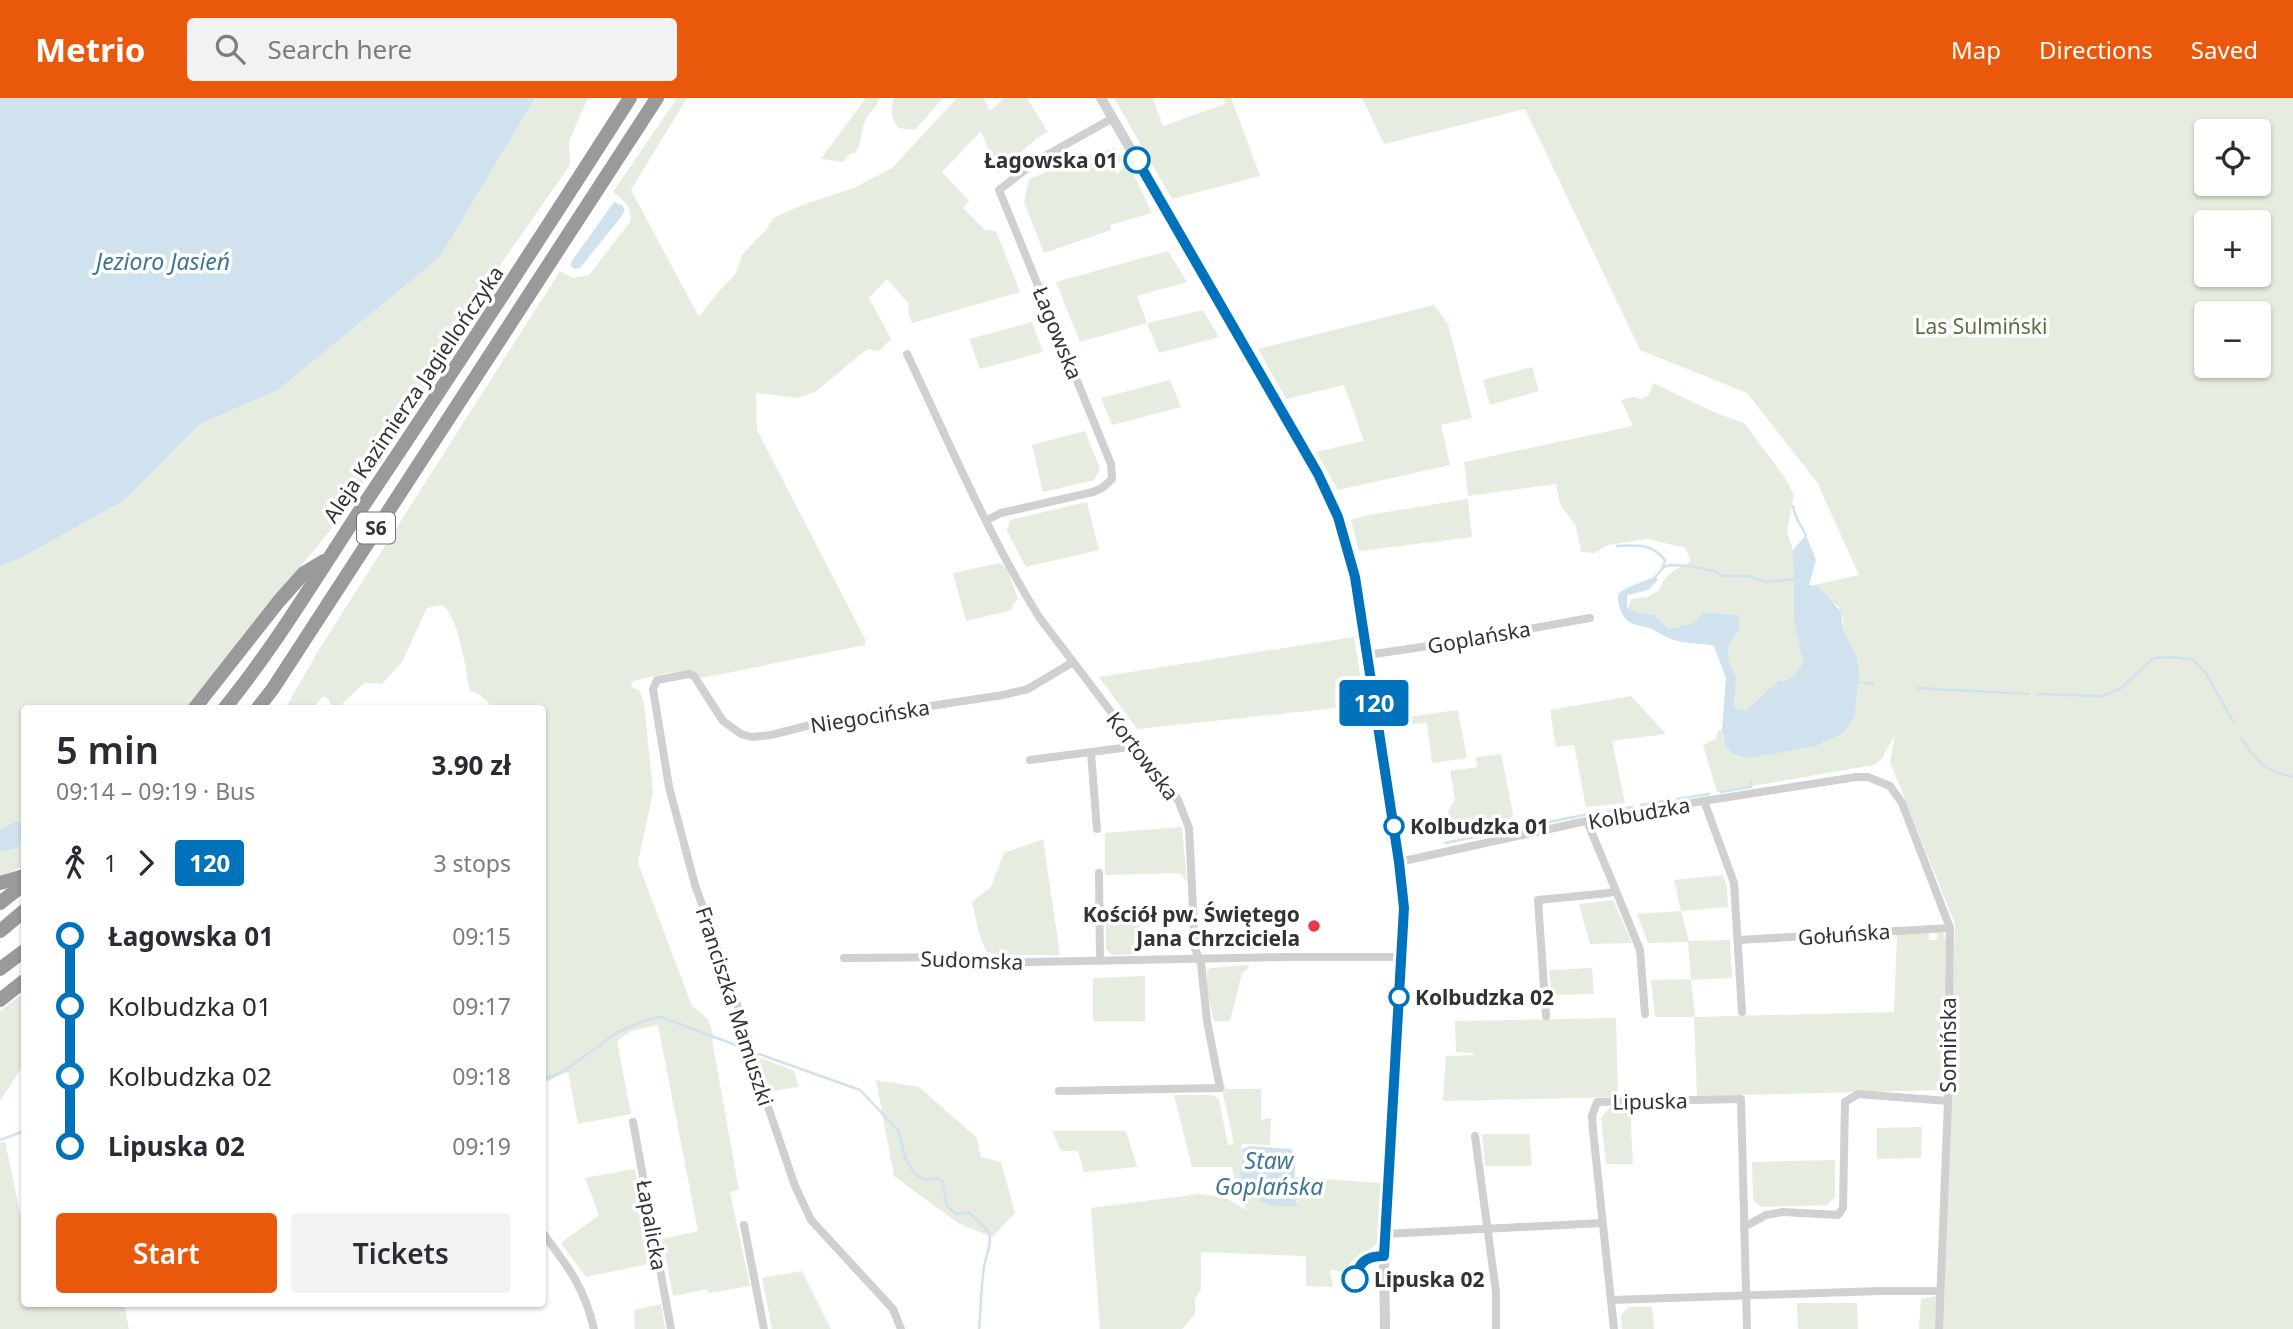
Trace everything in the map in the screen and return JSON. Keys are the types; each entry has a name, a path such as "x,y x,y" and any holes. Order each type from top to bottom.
{"highway":[{"name":"Aleja Kazimierza Jagiellończyka","path":"227,705 294,614 328,558 515,280 630,98"},
{"name":"Aleja Kazimierza Jagiellończyka","path":"260,705 657,98"},
{"path":"197,705 279,601 304,573 328,558"},
{"path":"266,705 272,690"},
{"path":"0,883 21,877"},
{"path":"0,903 21,886"},
{"path":"0,931 21,914"},
{"path":"0,970 21,953"},
{"path":"0,1000 21,983"}],"street":[{"path":"1101,98 1304,449 1332,503 1350,555 1404,908 1385,1234 1385,1329"},
{"name":"Łagowska","path":"987,520 1001,513 1093,492 1112,479 1111,464 999,190 1038,160 1113,118"},
{"name":"Kortowska","path":"907,354 987,520 1033,607 1178,800 1189,828 1195,948 1220,1088 1059,1091"},
{"name":"Goplańska","path":"1367,655 1590,618"},
{"name":"Niegocińska","path":"689,674 694,676 723,721 741,734 752,737 818,723 1003,695 1028,689 1073,662"},
{"name":"Franciszka Mamuszki","path":"689,674 657,680 653,689 669,788 695,885 803,1205 811,1220 893,1309 901,1329"},
{"path":"1030,760 1137,746"},
{"path":"1091,752 1097,829"},
{"name":"Kolbudzka","path":"1399,862 1587,821 1704,801 1856,777 1879,780"},
{"name":"Somińska","path":"1879,780 1890,786 1902,803 1950,928 1948,1101 1939,1329"},
{"path":"1704,801 1734,883 1742,1012"},
{"path":"1587,821 1640,950 1645,1014"},
{"path":"1098,873 1100,960"},
{"path":"1546,1016 1538,900 1616,891"},
{"name":"Gołuńska","path":"1738,940 1950,928"},
{"name":"Sudomska","path":"844,957 965,957 1022,962 1402,957"},
{"path":"1747,1329 1744,1227 1766,1214 1783,1212 1838,1215 1843,1208 1845,1102 1858,1094 1948,1101"},
{"name":"Lipuska","path":"1614,1329 1592,1116 1597,1102 1741,1099 1744,1227"},
{"name":"Łapalicka","path":"633,1122 671,1329"},
{"path":"1475,1136 1496,1293 1496,1329"},
{"path":"1385,1234 1602,1223"},
{"path":"744,1225 764,1329"},
{"path":"546,1237 577,1278 588,1304 594,1329"},
{"path":"1612,1300 1880,1290 1940,1291"}],"green space":[{"path":"535,98 588,98 569,141 570,165 426,371 428,384 344,513 188,705 21,705 21,823 17,821 0,829 0,566 21,558 125,500 200,424 278,390 440,257"},
{"path":"677,98 687,98 631,190 699,317 735,275 742,255 766,230 773,218 802,205 854,188 892,168 957,98 984,98 990,111 1004,98 1027,98 1048,132 1037,138 998,173 981,131 942,172 969,201 963,208 985,230 996,231 1020,292 912,323 908,312 909,304 887,279 869,298 891,339 879,351 867,349 815,392 797,398 756,393 757,430 865,639 865,645 702,678 686,672 677,672 632,681 631,687 639,690 644,703 653,792 638,863 692,1006 708,1019 714,1037 712,1040 739,1190 730,1192 750,1286 709,1293 707,1289 673,1296 662,1239 698,1231 658,1025 631,1031 617,1041 631,1114 578,1124 568,1072 546,1082 546,705 491,705 480,695 470,691 457,632 442,605 427,608 402,662 382,684 364,683 341,705 331,705 323,696 315,705 287,705 318,651 560,271 573,278 589,275 630,222 629,208 613,192"},
{"path":"866,98 879,98 864,123 855,153 850,154 843,162 821,159"},
{"path":"894,98 943,98 915,130 898,128 892,113"},
{"path":"1114,98 1153,98 1163,126 1225,104 1224,98 1231,98 1260,176 1172,199"},
{"name":"Las Sulmiński","path":"1362,98 2293,98 2293,1329 1919,1329 1921,1299 1942,1295 1955,924 1890,762 1895,735 1882,758 1874,765 1717,792 1703,745 1716,739 1718,730 1722,730 1725,744 1759,756 1816,746 1842,734 1856,655 1843,630 1843,618 1838,606 1828,600 1818,587 1809,586 1859,575 1817,482 1747,393 1640,350 1525,109 1384,144"},
{"path":"1115,148 1122,159 1119,163 1112,161 1117,175 1126,164 1152,213 1110,225 1111,230 1044,253 1024,202 1029,179"},
{"path":"1168,251 1187,282 1137,296 1147,323 1080,342 1056,282"},
{"path":"1434,305 1448,324 1472,418 1441,425 1450,465 1338,490 1316,452 1364,441 1344,385 1286,399 1258,349"},
{"path":"1203,310 1219,337 1159,353 1147,323"},
{"path":"1032,322 1043,352 980,369 969,339"},
{"path":"1532,367 1539,391 1490,405 1483,380"},
{"path":"1170,380 1181,407 1112,425 1101,398"},
{"path":"1653,383 1716,413 1744,423 1784,476 1794,495 1787,531 1793,550 1794,621 1803,662 1794,676 1778,681 1746,712 1734,708 1736,677 1729,662 1728,647 1739,629 1739,615 1704,612 1693,623 1669,629 1654,615 1627,609 1632,599 1648,597 1659,590 1671,573 1689,563 1690,558 1685,548 1648,539 1608,545 1594,553 1581,552 1576,526 1560,504 1556,484 1468,496 1464,462 1633,426 1621,400 1634,397 1642,399 1649,395"},
{"path":"1085,431 1100,469 1094,480 1043,492 1032,445"},
{"path":"1468,499 1472,537 1359,551 1351,520"},
{"path":"1087,502 1099,550 1026,567 1007,531 1010,520"},
{"path":"1000,563 1007,569 1018,599 1012,610 966,621 953,573"},
{"path":"1354,637 1365,705 1137,729 1099,677"},
{"path":"1631,696 1666,734 1612,741 1625,803 1586,807 1574,745 1556,747 1550,710"},
{"path":"1458,710 1467,758 1432,763 1427,723 1400,725 1400,718"},
{"path":"1501,754 1513,814 1509,822 1452,833 1448,811 1455,799 1450,771 1477,767 1476,757"},
{"path":"1182,827 1187,882 1180,873 1105,875 1105,833"},
{"path":"1043,839 1060,955 995,955 986,951 972,902 991,887 1004,853"},
{"path":"21,840 21,867 0,877 0,852 18,848"},
{"path":"1723,875 1727,886 1728,907 1681,911 1674,880"},
{"path":"1613,900 1632,943 1590,944 1579,904"},
{"path":"1681,911 1689,941 1730,940 1732,978 1691,980 1695,1017 1894,1012 1897,934 1929,933 1929,940 1937,940 1937,933 1944,933 1948,948 1944,1090 1697,1096 1694,1017 1655,1017 1651,980 1691,979 1688,942 1648,943 1637,914"},
{"path":"1140,914 1140,954 1112,955 1106,949 1106,915"},
{"path":"1248,965 1249,968 1242,973 1230,1021 1214,1021 1207,989 1207,971 1210,968"},
{"path":"1592,968 1594,994 1552,995 1549,970"},
{"path":"1145,976 1145,1021 1093,1021 1093,978"},
{"path":"21,995 21,1069 0,1101 0,1011"},
{"path":"1616,1018 1618,1097 1443,1101 1446,1056 1474,1055 1456,1052 1455,1021"},
{"path":"761,1058 794,1071 799,1087 771,1091 767,1089"},
{"path":"1222,1078 1226,1089 1261,1089 1261,1120 1271,1118 1270,1145 1242,1144 1241,1150 1245,1154 1240,1169 1242,1180 1250,1192 1266,1204 1299,1206 1294,1193 1295,1177 1381,1183 1378,1242 1370,1250 1358,1255 1345,1272 1330,1270 1333,1287 1306,1286 1306,1256 1201,1252 1201,1289 1195,1299 1195,1314 1182,1329 1100,1329 1091,1208 1200,1194 1226,1198 1248,1211 1239,1198 1232,1167 1192,1167 1174,1095 1212,1095 1219,1099 1228,1145 1234,1144 1222,1090"},
{"path":"876,1080 919,1087 977,1138 981,1157 1001,1162 1015,1213 992,1237 958,1223 894,1176"},
{"path":"1611,1106 1630,1106 1633,1164 1606,1164 1601,1118"},
{"path":"1922,1127 1921,1158 1877,1159 1877,1128"},
{"path":"1052,1131 1126,1131 1137,1167 1084,1172 1078,1151 1061,1151"},
{"path":"1482,1134 1529,1134 1532,1166 1485,1166"},
{"path":"5,1141 21,1218 21,1307 125,1307 129,1329 0,1329 0,1143"},
{"path":"1835,1160 1835,1197 1827,1205 1761,1207 1753,1200 1752,1162"},
{"path":"635,1169 653,1263 586,1277 561,1243 599,1215 585,1178"},
{"path":"802,1271 831,1329 772,1329 762,1278"},
{"path":"1797,1303 1857,1303 1858,1329 1798,1329"},
{"path":"661,1304 665,1329 635,1329 634,1310"},
{"path":"1628,1307 1652,1307 1654,1329 1622,1329 1621,1316"}],"water":[{"name":"Jezioro Jasień","path":"0,98 535,98 440,257 278,390 200,424 125,500 21,558 0,566"},
{"path":"614,202 622,205 625,210 621,217 580,268 574,269 571,262"},
{"path":"1806,535 1816,560 1809,585 1818,586 1841,612 1843,630 1856,655 1859,675 1854,718 1842,734 1816,746 1749,758 1733,754 1725,744 1722,730 1726,678 1714,646 1678,641 1631,623 1620,610 1618,594 1655,577 1658,580 1648,590 1627,595 1627,608 1654,615 1669,629 1693,623 1704,612 1739,615 1739,629 1728,647 1729,662 1736,677 1734,708 1746,711 1778,681 1794,676 1803,662 1794,621 1793,550"},
{"path":"17,821 21,823 18,848 0,852 0,829"},
{"name":"Staw Goplańska","path":"1249,1146 1292,1149 1295,1163 1294,1192 1299,1206 1266,1204 1248,1190 1240,1170 1245,1154 1241,1150"}],"waterway":[{"path":"1793,506 1806,535"},
{"path":"1617,546 1643,546 1660,554 1665,560 1663,568 1655,577"},
{"path":"1663,568 1669,565 1689,566 1714,571 1723,576 1748,576 1767,582 1794,579"},
{"path":"2038,694 2103,696 2121,688 2154,658 2176,657 2193,660 2205,672 2234,723"},
{"path":"1858,682 1873,684"},
{"path":"1917,688 2029,694"},
{"path":"2241,738 2262,764 2275,772 2293,777"},
{"path":"1721,792 1751,787 1751,782"},
{"path":"1677,799 1709,794"},
{"path":"1641,805 1669,800"},
{"path":"1608,811 1633,807"},
{"path":"1445,843 1599,812"},
{"path":"546,1079 565,1070 618,1032 646,1020 661,1017 749,1050"},
{"path":"759,1054 860,1090 898,1130 906,1160 916,1175 927,1180 938,1178 942,1181 947,1206 956,1214 970,1213 985,1228 990,1242 984,1267 979,1329"},
{"path":"0,1140 21,1132"}],"bus line":[{"name":"120","path":"1137,160 1318,474 1338,517 1355,577 1404,908 1384,1256 1371,1256 1362,1261 1355,1279"}],"place":[{"name":"Łagowska 01","path":"1137,160"},
{"name":"Kolbudzka 01","path":"1394,826"},
{"name":"Kościół pw. Świętego Jana Chrzciciela","path":"1314,926"},
{"name":"Kolbudzka 02","path":"1399,997"},
{"name":"Lipuska 02","path":"1355,1279"}]}
